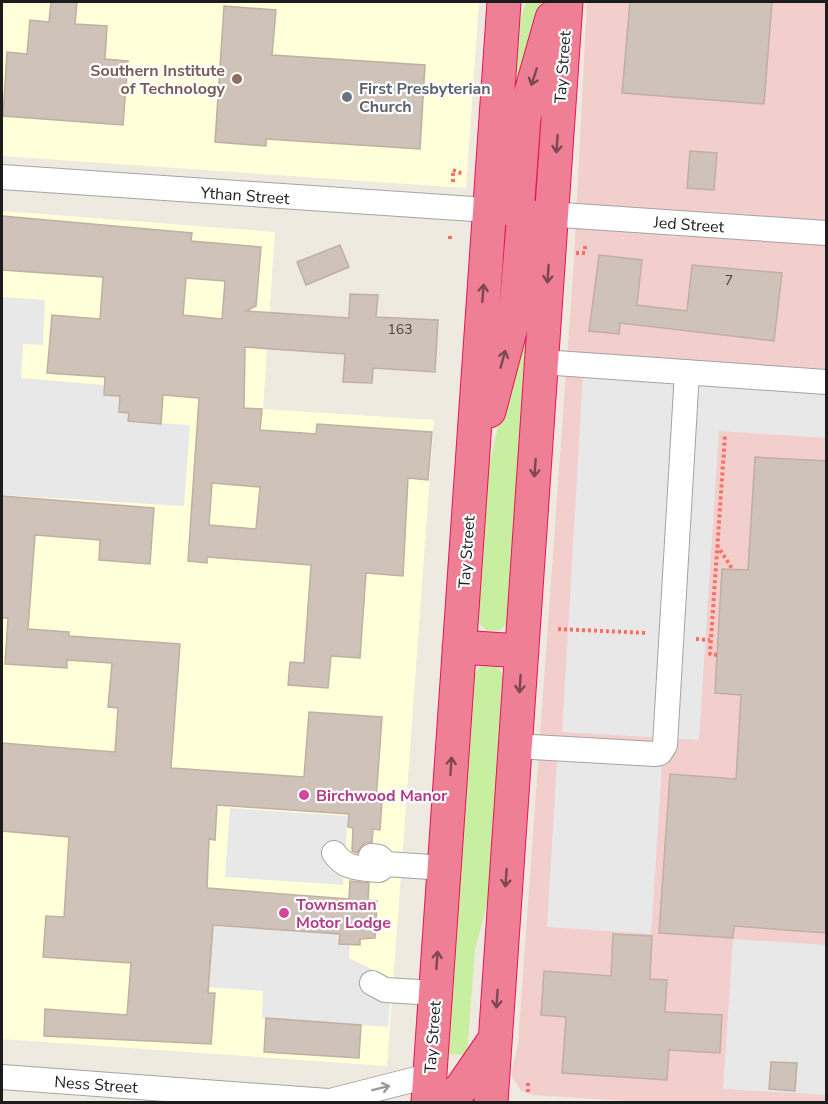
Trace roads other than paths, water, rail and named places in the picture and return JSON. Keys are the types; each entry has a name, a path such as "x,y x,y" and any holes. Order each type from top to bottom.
{"highway":[{"name":"Tay Street","path":"491,1102 542,362 520,213 504,2"},
{"path":"520,213 524,117 557,2"},
{"name":"Tay Street","path":"432,1094 435,993 469,498 520,213 566,2"},
{"path":"459,647 522,651"},
{"path":"432,1094 460,1090 494,1041"}],"street":[{"name":"Ythan Street","path":"2,177 520,213"},
{"name":"Jed Street","path":"520,213 826,233"},
{"path":"542,362 826,382"},
{"path":"515,746 660,753 665,745 687,372"},
{"path":"370,858 444,868"},
{"path":"372,983 385,990 435,993"},
{"name":"Ness Street","path":"2,1077 338,1101 432,1094"}],"place":[{"name":"Southern Institute of Technology","path":"237,79"},
{"name":"First Presbyterian Church","path":"347,97"},
{"name":"Birchwood Manor","path":"304,795"},
{"name":"Townsman Motor Lodge","path":"284,913"}]}
